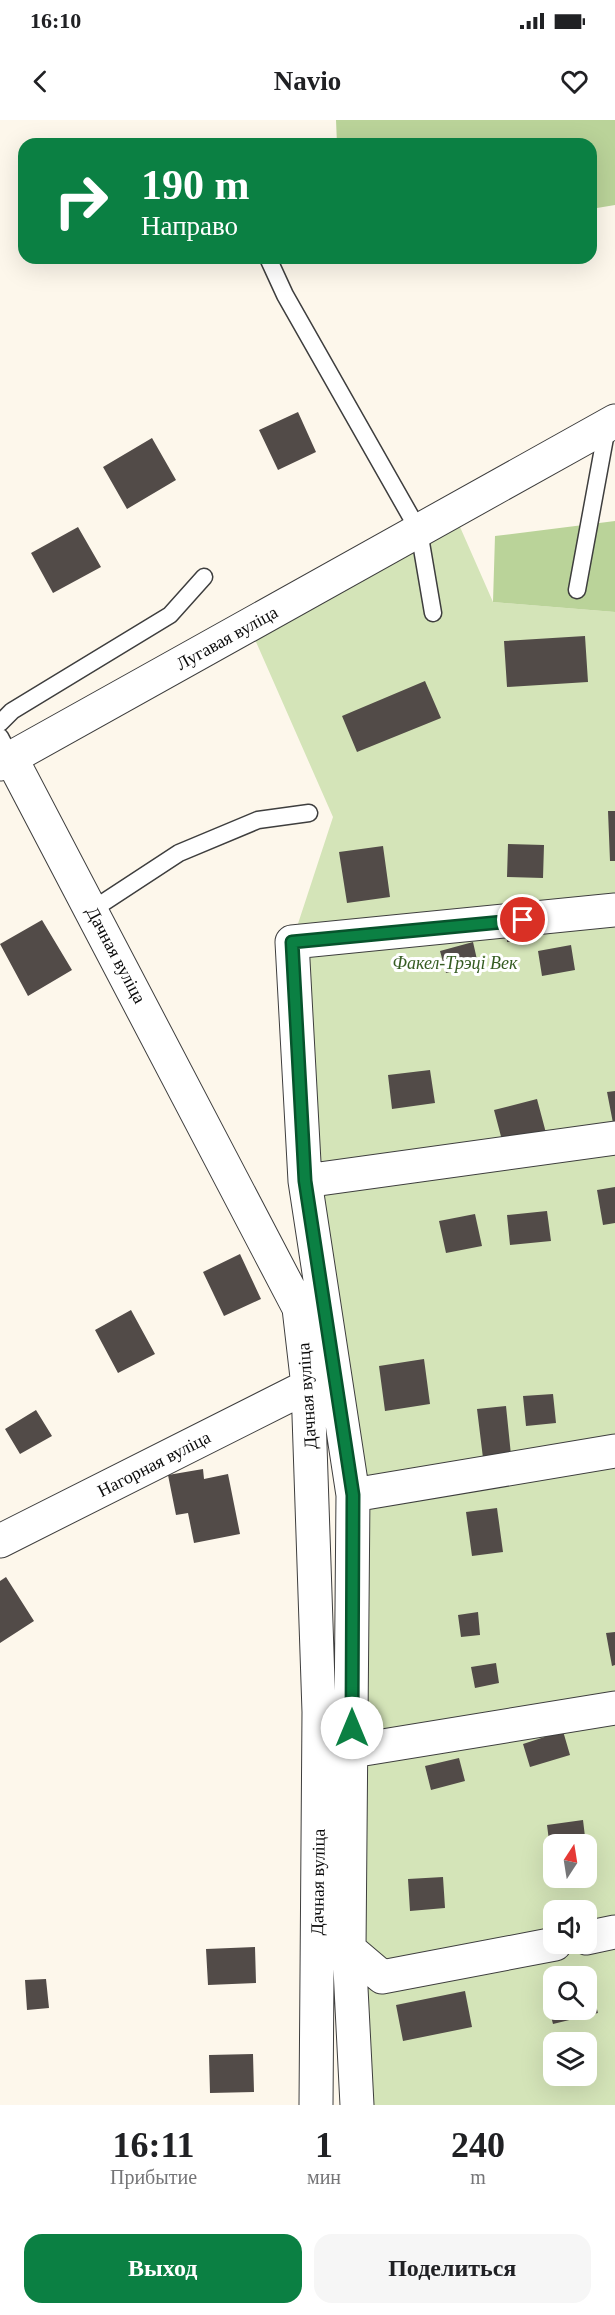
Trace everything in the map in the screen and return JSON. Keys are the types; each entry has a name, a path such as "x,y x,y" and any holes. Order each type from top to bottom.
{"street":[{"name":"Лугавая вуліца","path":"4,753 419,531 611,423"},
{"name":"Дачная вуліца","path":"4,753 92,910 299,1308 309,1386 319,1712 316,2105"},
{"path":"357,2105 349,1949 353,1495 305,1181 292,942 615,910"},
{"path":"305,1181 615,1138"},
{"name":"Нагорная вуліца","path":"0,1541 309,1386"},
{"path":"353,1495 615,1451"},
{"path":"352,1751 615,1708"},
{"path":"597,1936 615,1932"},
{"path":"349,1949 382,1977 543,1946"}],"lane":[{"path":"271,264 285,295 419,531 433,613"},
{"path":"577,590 611,423"},
{"path":"0,723 12,711 170,615 204,577"},
{"path":"92,910 179,853 258,820 309,813"}],"green space":[{"path":"336,120 615,120 615,205 597,208 597,138 337,138"},
{"name":"Факел-Трэці Век","path":"453,511 493,602 615,612 615,2105 357,2105 353,1495 292,942 333,817 249,626"},
{"path":"615,521 615,612 493,602 495,536"}],"building":[{"path":"298,412 316,452 278,470 259,430"},
{"path":"152,438 176,480 127,509 103,467"},
{"path":"78,527 101,567 53,593 31,553"},
{"path":"585,636 588,682 507,687 504,641"},
{"path":"425,681 441,718 357,752 342,716"},
{"path":"608,811 615,811 615,861 610,861"},
{"path":"508,844 544,845 543,878 507,877"},
{"path":"383,846 390,897 347,903 339,852"},
{"path":"42,920 72,970 28,996 0,944"},
{"path":"529,923 530,941 507,942 506,924"},
{"path":"473,942 478,964 446,973 440,951"},
{"path":"571,945 575,970 542,976 538,951"},
{"path":"430,1070 435,1103 392,1109 388,1075"},
{"path":"615,1091 615,1122 613,1123 607,1092"},
{"path":"537,1099 546,1133 503,1144 494,1110"},
{"path":"615,1187 615,1223 603,1225 597,1190"},
{"path":"547,1211 551,1241 510,1245 507,1215"},
{"path":"475,1214 482,1246 446,1253 439,1221"},
{"path":"240,1254 261,1299 224,1316 203,1272"},
{"path":"131,1310 155,1354 118,1373 95,1330"},
{"path":"424,1359 430,1404 385,1411 379,1366"},
{"path":"553,1394 556,1423 526,1426 523,1396"},
{"path":"506,1406 511,1455 483,1458 477,1409"},
{"path":"36,1410 52,1436 20,1454 5,1429"},
{"path":"203,1469 204,1479 228,1474 240,1534 194,1543 188,1513 176,1515 168,1475"},
{"path":"497,1508 503,1552 472,1556 466,1512"},
{"path":"6,1577 34,1621 0,1643 0,1581"},
{"path":"478,1612 480,1635 461,1637 458,1615"},
{"path":"615,1632 615,1665 612,1666 606,1633"},
{"path":"496,1663 499,1683 475,1688 471,1667"},
{"path":"563,1731 570,1755 530,1767 523,1744"},
{"path":"459,1758 465,1781 431,1790 425,1766"},
{"path":"583,1820 585,1834 548,1834 547,1825"},
{"path":"443,1877 445,1908 410,1911 408,1879"},
{"path":"255,1947 256,1983 208,1985 206,1949"},
{"path":"46,1979 49,2008 27,2010 25,1980"},
{"path":"465,1991 472,2027 403,2041 396,2005"},
{"path":"552,2020 569,2020 553,2024"},
{"path":"253,2054 254,2092 210,2093 209,2055"}],"route":[{"path":"352,1728 353,1495 305,1181 292,942 523,920"}]}
